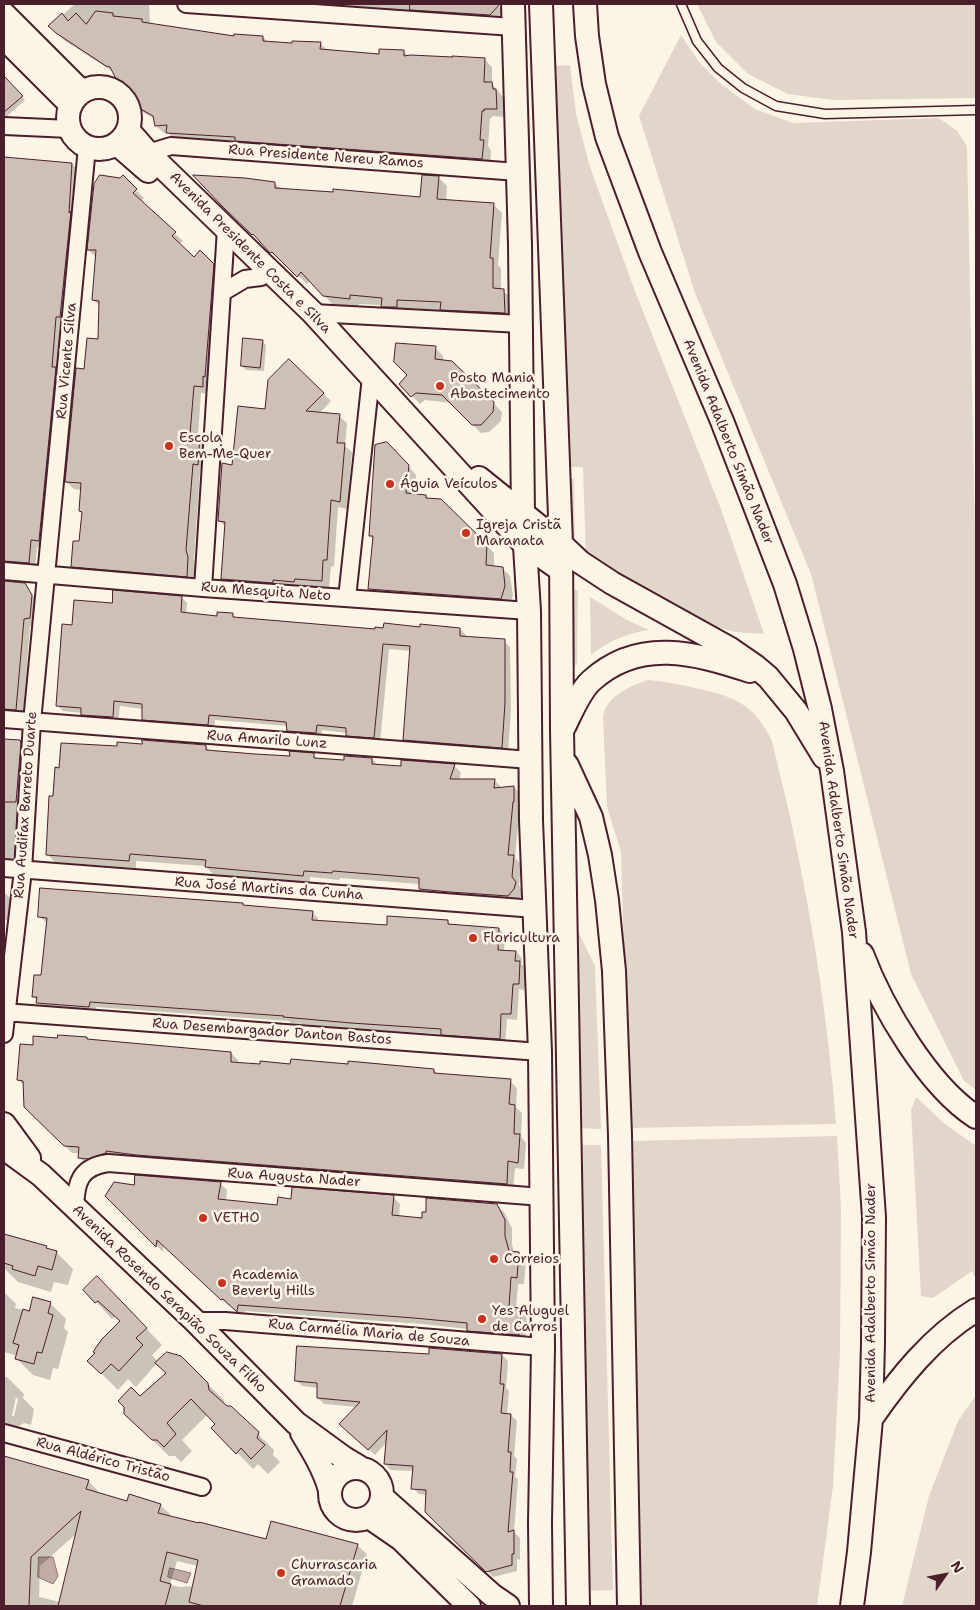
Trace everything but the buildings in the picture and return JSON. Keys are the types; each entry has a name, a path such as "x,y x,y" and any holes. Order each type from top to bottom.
{"main road":[{"path":"513,4 521,324 523,514 529,611 530,820 540,1052 543,1347 540,1523 541,1606"},
{"path":"541,4 561,544 562,730 578,1606"},
{"name":"Avenida Adalberto Simão Nader","path":"585,4 587,36 594,84 607,137 650,252 722,421 785,584 805,649 820,709 832,771 854,932 874,1217 871,1419 859,1552 852,1606"},
{"path":"4,14 76,99"},
{"path":"4,38 76,99"},
{"path":"104,87 114,91 123,98 128,108 130,119 122,137 107,148 97,149 87,147 77,140 70,129 68,117 76,99 93,88 104,87"},
{"name":"Avenida Presidente Costa e Silva","path":"122,137 226,236 313,313 524,544 561,570"},
{"name":"Avenida Presidente Costa e Silva","path":"226,236 261,277 304,320 371,377"},
{"name":"Avenida Presidente Costa e Silva","path":"415,426 561,544 580,562 612,583 723,644 768,677 796,711 832,771"},
{"path":"562,730 590,682 617,661 631,656 668,652 677,653 713,659 768,677"},
{"path":"563,757 591,817 607,900 614,971 620,1135 629,1606"},
{"path":"854,932 872,978 891,1015 923,1064 948,1095 976,1117"},
{"name":"Avenida Rosendo Serapião Souza Filho","path":"4,1124 41,1175"},
{"name":"Avenida Rosendo Serapião Souza Filho","path":"4,1148 41,1175 75,1207 194,1320 296,1423 359,1467"},
{"path":"871,1419 906,1371 948,1329 976,1310"},
{"name":"Avenida Rosendo Serapião Souza Filho","path":"296,1423 316,1455 330,1490"},
{"path":"359,1467 374,1474 382,1489 382,1497 376,1512 361,1520 353,1520 345,1518 338,1513 333,1506 330,1490 332,1482 337,1475 351,1468 359,1467"},
{"path":"382,1497 492,1595 508,1606"},
{"path":"369,1517 401,1539 469,1606"}],"street":[{"path":"186,4 226,5 513,27"},
{"path":"4,126 70,129"},
{"name":"Rua Presidente Nereu Ramos","path":"142,157 171,146 518,172"},
{"name":"Rua Vicente Silva","path":"47,575 87,147"},
{"path":"203,588 226,236"},
{"path":"223,292 237,282 261,277"},
{"path":"313,313 521,324"},
{"path":"347,598 371,377"},
{"name":"Rua Mesquita Neto","path":"4,571 203,588 529,611"},
{"name":"Rua Audifax Barreto Duarte","path":"4,1034 5,1012 23,870 32,722 47,575"},
{"name":"Rua Amarilo Lunz","path":"4,719 530,760"},
{"name":"Rua José Martins da Cunha","path":"4,868 535,909"},
{"name":"Rua Desembargador Danton Bastos","path":"5,1012 540,1052"},
{"name":"Rua Augusta Nader","path":"75,1207 76,1190 81,1177 94,1166 108,1163 542,1197"},
{"name":"Rua Carmélia Maria de Souza","path":"194,1320 543,1347"},
{"name":"Rua Aldérico Tristão","path":"4,1433 202,1487"}],"lane":[{"path":"681,4 697,41 718,68 743,88 776,106 825,114 976,110"}],"shaded area":[{"path":"697,4 976,4 976,98 833,100 788,94 748,74 716,42"},
{"path":"681,35 699,62 721,84 755,109 793,123 939,118 957,131 967,146 976,577 976,1090 964,1081 911,974 811,574 695,293 639,116"},
{"path":"570,65 576,114 590,167 633,286 721,509 764,634 735,632 709,625 586,559 583,467 564,467 556,66"},
{"path":"564,479 574,479 575,550 565,541"},
{"path":"567,585 578,591 577,664 567,670"},
{"path":"590,597 627,620 649,630 619,638 591,655"},
{"path":"648,680 705,690 729,697 749,709 757,717 772,741 803,880 815,949 825,1019 836,1124 629,1128 621,852 607,807 603,717 609,703 620,693"},
{"path":"572,919 595,966 601,1129 576,1128"},
{"path":"916,1097 945,1124 976,1146 976,1280 972,1271 933,1298 921,1296 911,1110"},
{"path":"837,1136 841,1209 840,1351 833,1486 817,1606 642,1606 629,1141"},
{"path":"576,1145 601,1145 613,1590 588,1591"},
{"path":"976,1395 976,1606 902,1606 929,1496 958,1421"},
{"path":"39,1557 53,1557 58,1576 53,1584 38,1577"},
{"path":"170,1568 191,1573 187,1583 168,1577"}],"place":[{"name":"Posto Mania Abastecimento","path":"440,386"},
{"name":"Escola Bem-Me-Quer","path":"169,446"},
{"name":"Águia Veículos","path":"390,484"},
{"name":"Igreja Cristã Maranata","path":"466,533"},
{"name":"Floricultura","path":"473,938"},
{"name":"VETHO","path":"203,1218"},
{"name":"Correios","path":"494,1259"},
{"name":"Academia Beverly Hills","path":"222,1283"},
{"name":"Yes Aluguel de Carros","path":"482,1319"},
{"name":"Churrascaria Gramado","path":"281,1573"}]}
